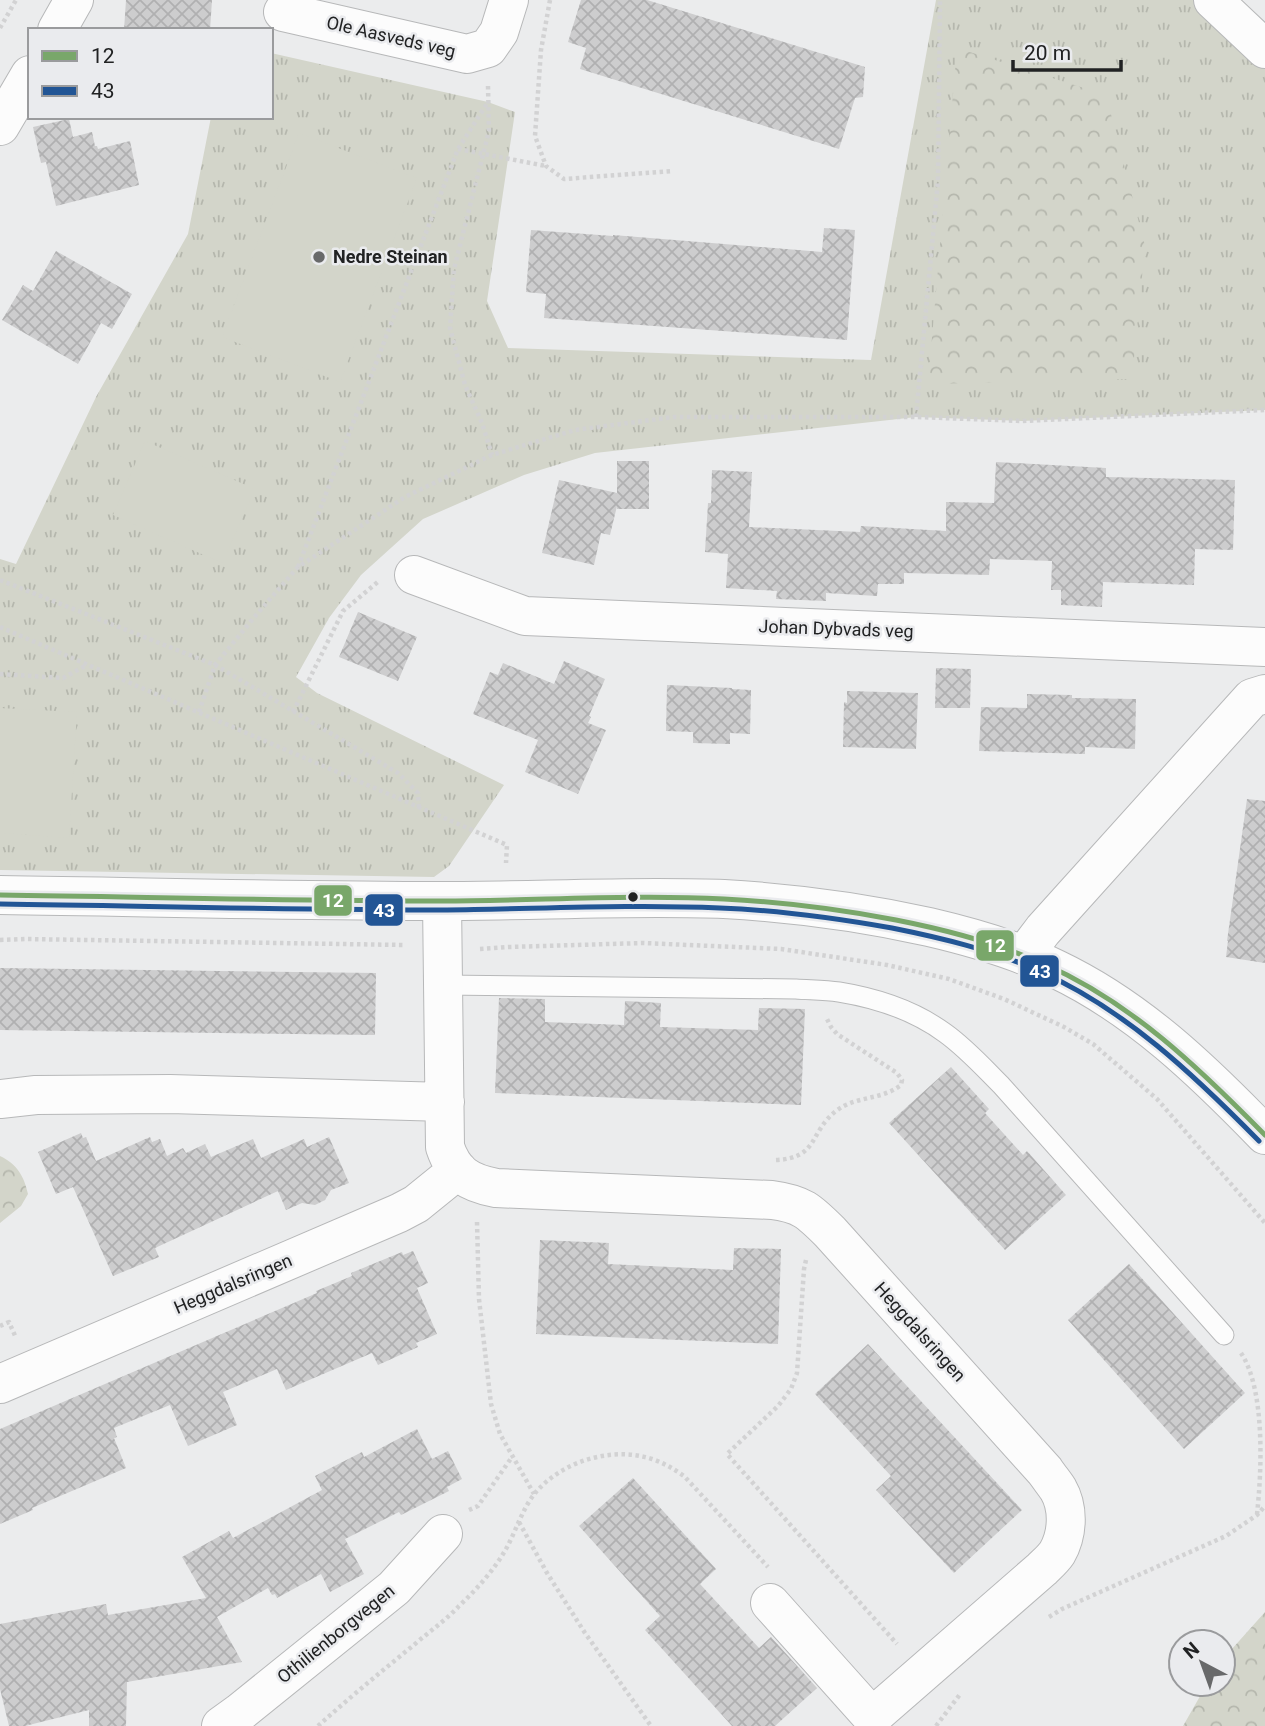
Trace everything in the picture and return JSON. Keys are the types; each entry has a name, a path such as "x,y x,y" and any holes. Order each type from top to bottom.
{"street":[{"path":"58,28 74,0"},
{"path":"488,48 499,32 509,0"},
{"path":"1213,0 1265,49"},
{"name":"Ole Aasveds veg","path":"283,12 467,54 488,48"},
{"path":"0,126 28,78"},
{"name":"Johan Dybvads veg","path":"414,575 525,616 1265,647"},
{"path":"1024,955 1043,930 1258,696 1265,656"},
{"path":"0,895 442,901 722,899 817,906 882,916 945,931 1024,955 1068,975 1145,1023 1202,1072 1265,1135"},
{"path":"442,901 445,1147 449,1158 467,1177"},
{"path":"0,1100 36,1095 170,1094 445,1102"},
{"name":"Heggdalsringen","path":"0,1384 398,1213 467,1177 496,1188 790,1202 803,1208 830,1232 1045,1471 1059,1490 1065,1506 1066,1521 1056,1555 866,1721 770,1602"},
{"name":"Othilienborgvegen","path":"221,1726 394,1588 443,1534"}],"lane":[{"path":"442,966 840,992 885,1003 919,1017 944,1032 1001,1085 1224,1335"}],"path":[{"path":"0,28 16,0"},
{"path":"546,166 535,136 541,50 550,0"},
{"path":"916,417 938,181 940,0"},
{"path":"488,48 489,131 454,269 450,328 465,385 482,423 492,455"},
{"path":"298,567 458,149 488,102"},
{"path":"458,149 546,166 564,179 673,171"},
{"path":"199,712 215,664 298,567 405,497 492,455 575,430 674,417 916,417 1022,421 1265,410"},
{"path":"293,712 343,611 380,580 414,575"},
{"path":"0,580 215,664 398,773 418,793 419,808"},
{"path":"0,627 507,845"},
{"path":"0,674 63,678 88,665"},
{"path":"0,940 385,944 442,966 473,950 509,947"},
{"path":"769,1160 800,1156 837,1111 853,1101 883,1096 901,1085 902,1080 897,1073 837,1034 831,1027 827,1019 830,991"},
{"path":"467,1177 491,1404 500,1434 534,1494"},
{"path":"830,1232 807,1256 797,1373 791,1389 778,1406 727,1454 896,1644 905,1636"},
{"path":"1224,1335 1246,1358 1253,1370 1259,1391 1263,1417 1263,1460 1257,1515"},
{"path":"318,1726 458,1608 505,1550 534,1494 548,1480 582,1461 603,1455 626,1454 650,1458 684,1476 774,1573 770,1602"},
{"path":"443,1534 457,1514 478,1506 512,1457"},
{"path":"1039,1623 1062,1609 1226,1536 1257,1515 1265,1506"},
{"path":"519,1522 585,1633 651,1726"},
{"path":"936,1726 962,1692"}],"green space":[{"path":"936,0 1213,0 1265,49 1265,410 1022,421 916,417 595,453 524,475 423,519 361,575 329,618 296,677 317,693 504,785 449,866 434,877 0,870 0,559 16,564 96,397 188,234 211,119 273,119 273,53 488,102 515,112 487,301 508,348 871,360"},
{"path":"957,48 1106,95 1145,246 1132,379 928,384"},
{"name":"Nedre Steinan","path":"299,133 417,178 340,382 222,337"},
{"path":"145,441 255,489 222,563 113,515"},
{"path":"0,708 77,712 69,838 0,833"},
{"path":"0,1156 19,1171 28,1194 21,1206 0,1223"},
{"path":"1265,1612 1265,1726 1183,1726 1199,1698 1237,1698 1237,1643"}],"building":[{"path":"126,0 212,0 210,28 124,28"},
{"path":"581,0 647,0 865,67 863,97 855,98 839,149 580,69 586,48 568,42"},
{"path":"69,119 73,137 92,132 98,149 130,141 139,185 56,206 46,162 41,163 33,127"},
{"path":"824,228 855,230 847,340 544,318 546,294 526,292 531,230 822,252"},
{"path":"56,251 132,294 112,329 101,323 78,364 2,320 23,285 33,291"},
{"path":"617,461 649,461 649,509 617,509 617,506 610,535 601,533 594,565 542,553 559,480 617,493"},
{"path":"996,462 1106,468 1106,477 1235,480 1233,550 1195,549 1194,585 1103,582 1102,607 1061,605 1061,590 1051,590 1052,561 990,559 989,575 904,573 904,584 878,584 877,596 826,593 826,601 776,599 777,591 726,588 728,554 705,552 712,470 752,472 749,527 860,532 861,526 946,531 946,502 994,503"},
{"path":"358,612 417,637 398,681 339,657"},
{"path":"564,661 605,679 588,723 606,730 578,794 525,772 538,740 473,714 490,672 498,675 503,663 554,684"},
{"path":"936,668 971,669 970,708 935,708"},
{"path":"667,685 751,690 750,734 730,733 730,744 693,743 693,732 666,731"},
{"path":"847,691 918,693 916,749 843,747 844,702 847,703"},
{"path":"1027,694 1136,699 1135,749 1085,747 1085,754 979,751 981,707 1027,708"},
{"path":"1247,799 1265,801 1265,963 1226,957"},
{"path":"0,968 376,973 375,1035 0,1030"},
{"path":"499,998 545,999 545,1022 624,1025 625,1001 661,1003 660,1027 758,1030 759,1008 805,1009 801,1105 495,1093"},
{"path":"951,1067 989,1109 985,1113 1023,1155 1027,1151 1066,1195 1005,1250 889,1123"},
{"path":"81,1133 83,1138 86,1137 96,1161 150,1137 152,1142 160,1139 167,1156 183,1148 186,1153 205,1144 211,1157 253,1139 261,1158 304,1139 307,1147 329,1137 349,1183 331,1190 325,1200 315,1205 302,1203 286,1210 278,1191 155,1248 159,1257 113,1276 73,1187 56,1194 38,1152"},
{"path":"540,1240 609,1243 608,1264 733,1270 734,1248 781,1249 778,1344 536,1334"},
{"path":"413,1251 428,1283 417,1288 437,1334 416,1343 418,1347 378,1365 372,1353 286,1390 277,1369 223,1392 237,1425 188,1446 170,1405 114,1428 117,1437 114,1438 126,1468 0,1524 0,1429 317,1293 316,1291 352,1276 351,1273 402,1252 403,1255"},
{"path":"1129,1264 1245,1393 1184,1449 1068,1320"},
{"path":"868,1344 1022,1510 954,1573 876,1490 891,1476 815,1394"},
{"path":"417,1429 432,1459 448,1451 462,1479 447,1487 449,1491 345,1539 364,1574 330,1592 321,1574 277,1598 268,1588 217,1617 242,1662 127,1682 126,1726 89,1726 89,1710 25,1726 9,1726 0,1689 0,1624 106,1604 108,1615 206,1598 182,1557 229,1531 233,1538 322,1490 315,1476 362,1452 364,1457"},
{"path":"633,1478 716,1569 700,1584 759,1648 771,1637 817,1688 775,1726 732,1726 645,1630 660,1616 579,1526"}],"transit line":[{"name":"12","path":"0,895 387,901 689,898 789,904 896,920 990,943 1026,956 1106,997 1189,1061 1265,1135"},
{"name":"43","path":"0,904 391,910 686,907 785,913 892,928 948,940 1021,964 1101,1004 1184,1068 1259,1141"}],"place":[{"name":"Nedre Steinan","path":"319,257"}]}
